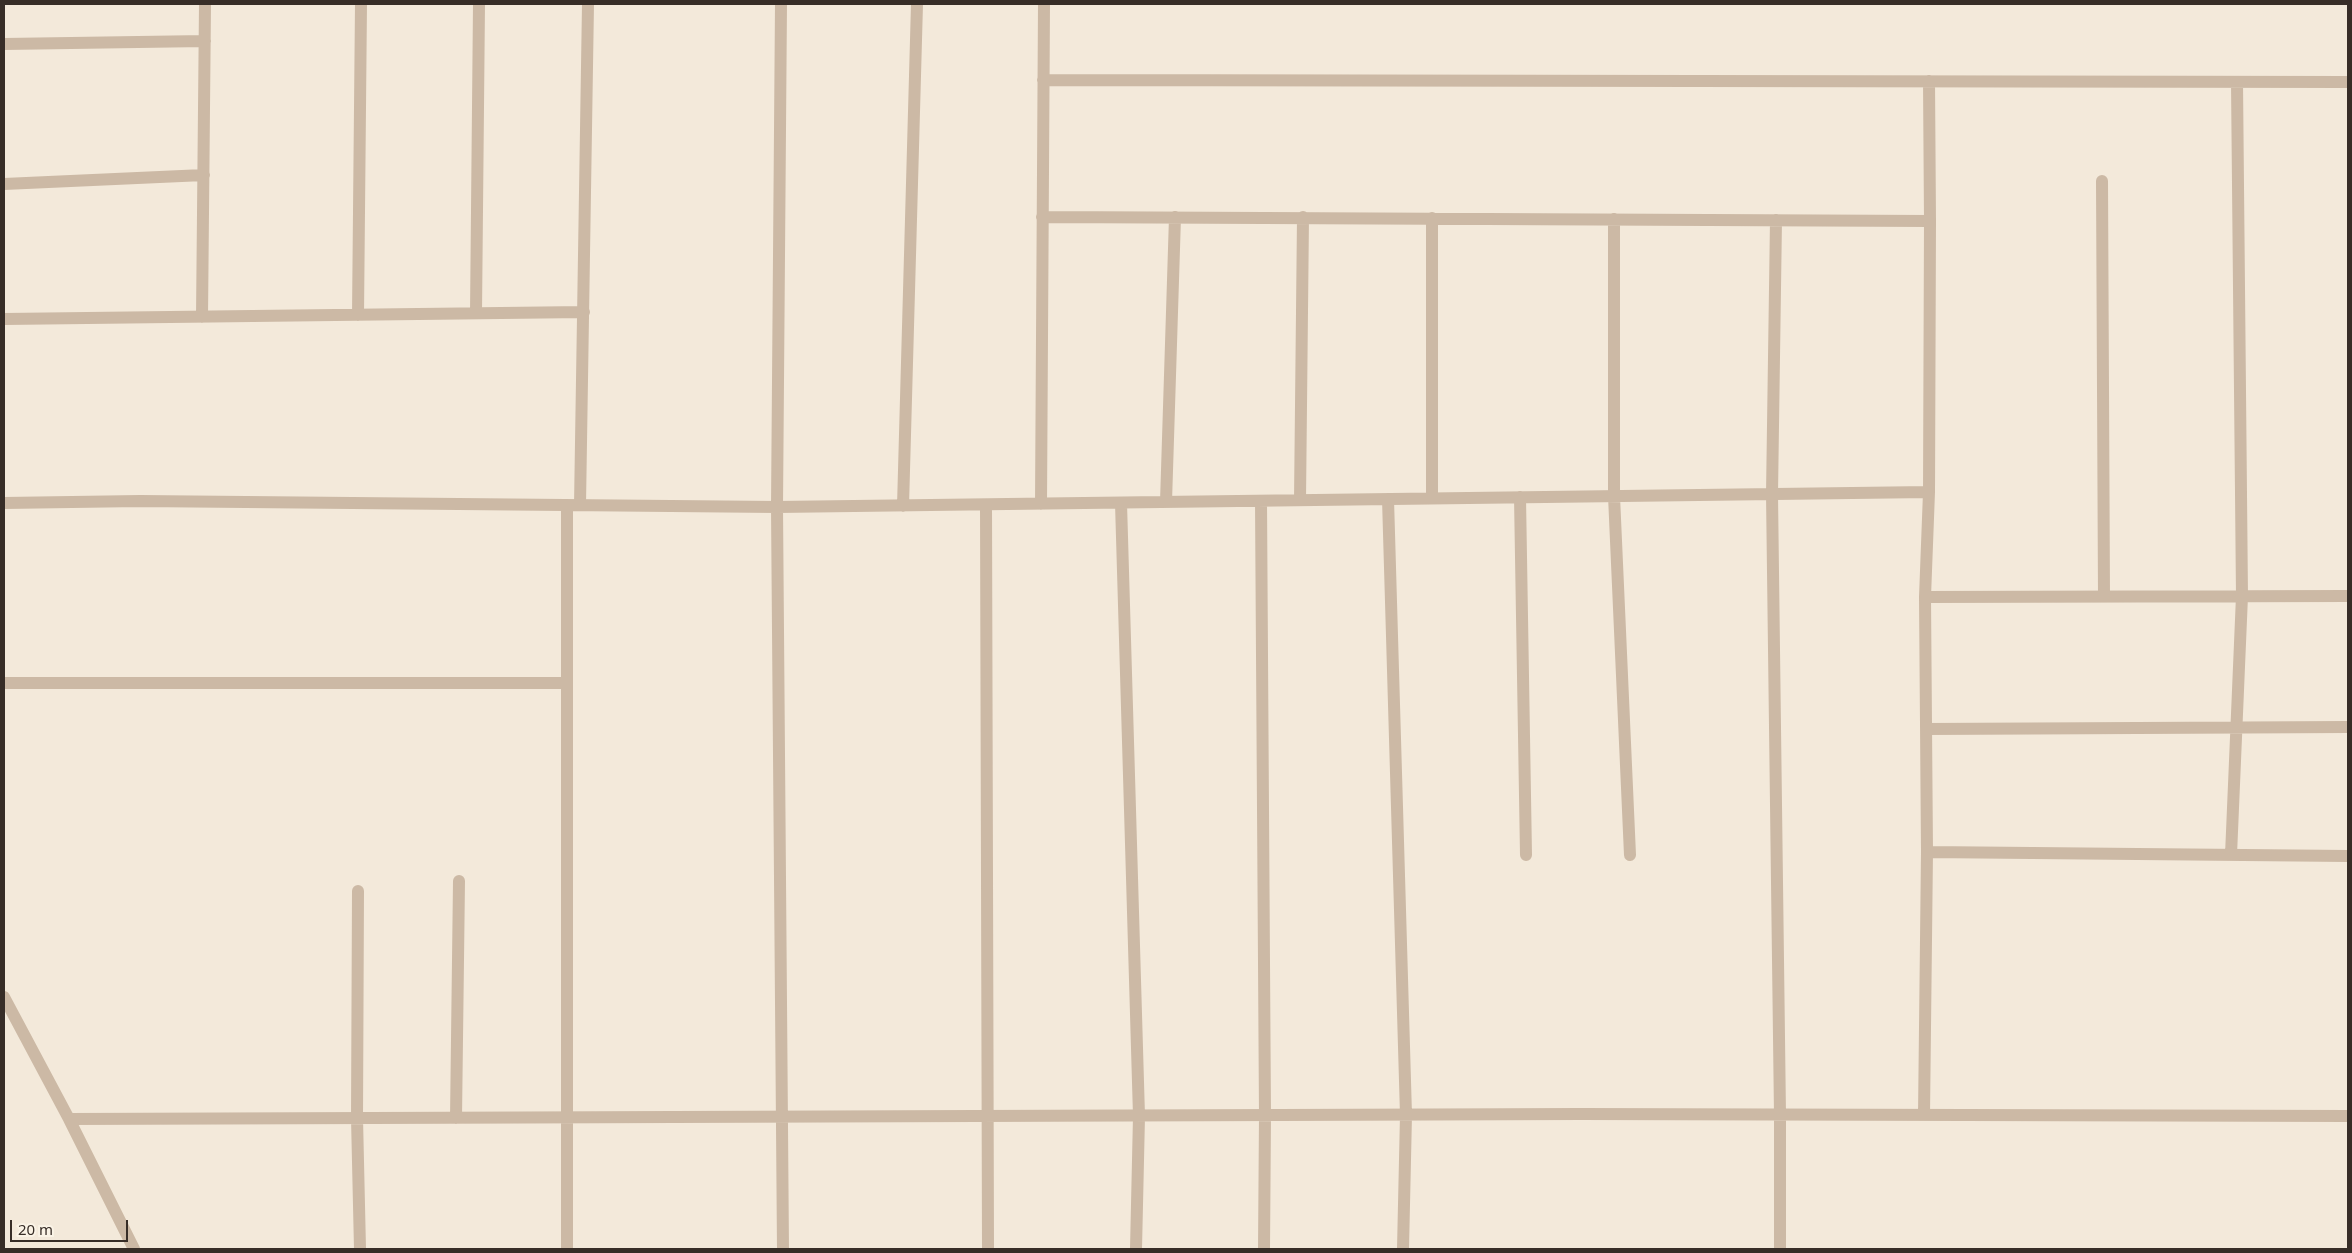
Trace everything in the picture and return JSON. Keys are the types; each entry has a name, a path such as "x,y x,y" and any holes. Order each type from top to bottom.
{"street":[{"path":"202,317 205,4"},
{"path":"358,315 361,4"},
{"path":"476,313 479,4"},
{"path":"580,505 588,4"},
{"path":"781,4 777,506 783,1249"},
{"path":"903,506 917,4"},
{"path":"1040,504 1044,4"},
{"path":"4,44 205,41"},
{"path":"1043,80 2348,82"},
{"path":"1924,1115 1927,852 1925,597 1928,492 1929,81"},
{"path":"2230,855 2238,728 2242,596 2237,82"},
{"path":"4,184 204,176"},
{"path":"2102,181 2104,596"},
{"path":"1042,217 1930,220"},
{"path":"1166,502 1175,217"},
{"path":"1300,500 1303,217"},
{"path":"1432,218 1432,498"},
{"path":"1614,219 1614,496 1630,855"},
{"path":"1776,220 1772,494 1780,1249"},
{"path":"4,319 584,312"},
{"path":"4,503 140,501 903,506 1928,492"},
{"path":"1520,498 1526,855"},
{"path":"1388,499 1406,1115 1403,1249"},
{"path":"1261,501 1265,1115 1264,1249"},
{"path":"1121,503 1139,1116 1136,1249"},
{"path":"567,505 567,1249"},
{"path":"986,505 988,1249"},
{"path":"1925,597 2348,596"},
{"path":"4,683 567,683"},
{"path":"1926,729 2348,727"},
{"path":"1927,852 2348,856"},
{"path":"456,1118 459,881"},
{"path":"358,891 357,1118 360,1249"},
{"path":"4,996 69,1119 134,1249"},
{"path":"69,1119 1265,1115 2348,1116"}]}
